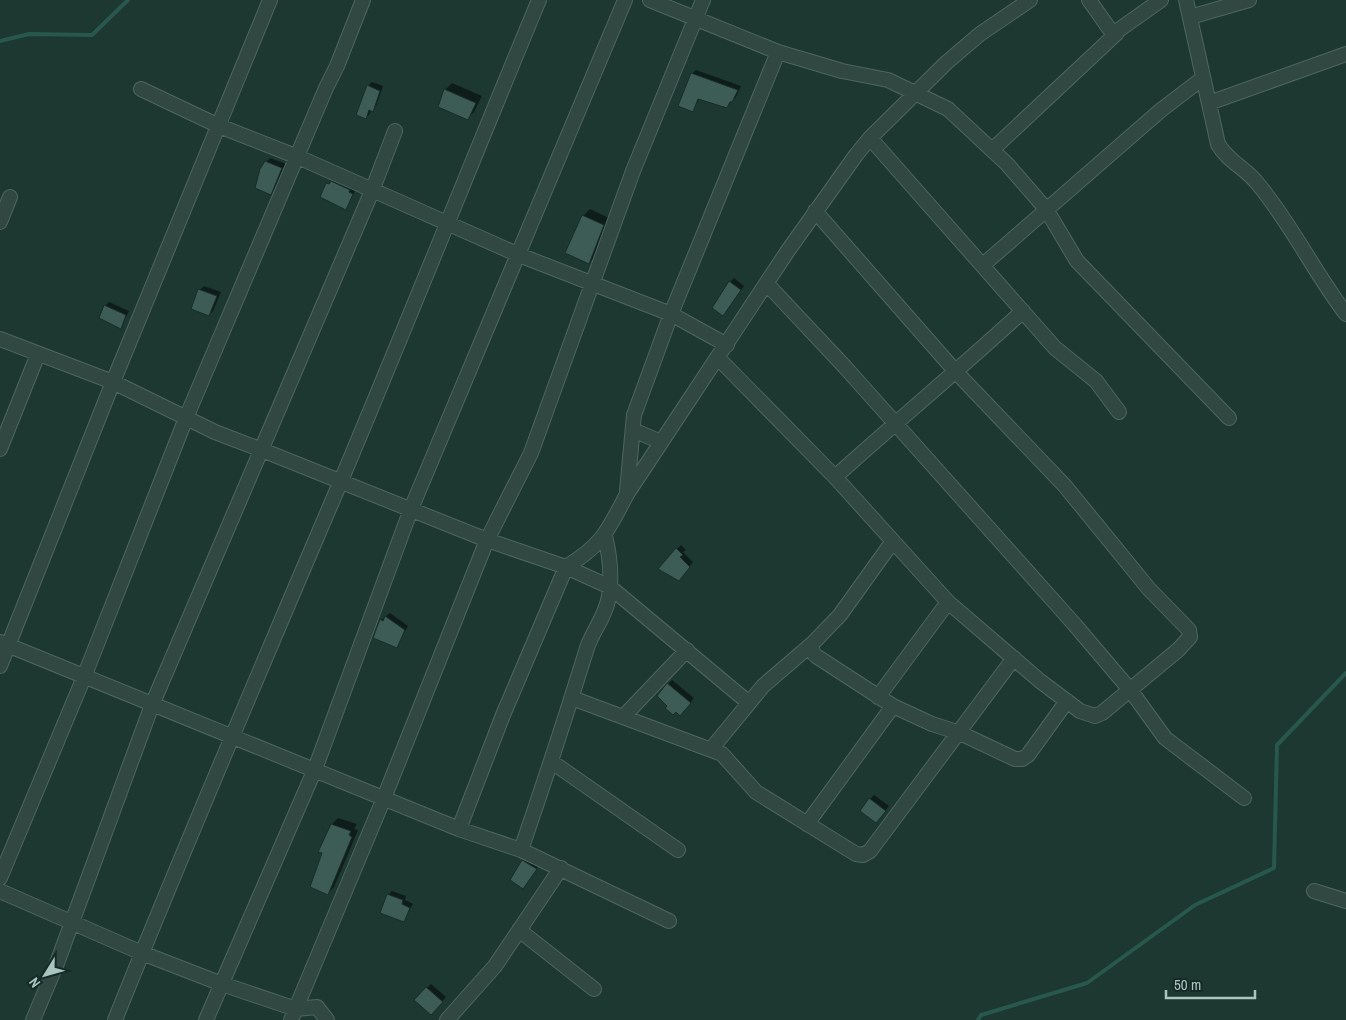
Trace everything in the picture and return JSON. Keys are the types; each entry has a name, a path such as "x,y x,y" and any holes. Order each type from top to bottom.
{"street":[{"path":"0,666 4,644 270,0"},
{"path":"0,878 84,677 186,418 363,0"},
{"path":"115,1020 209,796 231,734 341,481 539,0"},
{"path":"206,1020 315,769 411,509 494,309 519,255 624,0"},
{"path":"650,0 778,52 842,71 888,80 948,109 992,150 1046,209 1077,261 1229,418"},
{"path":"294,1015 384,798 487,540 531,453 633,171 697,20 703,0"},
{"path":"459,829 503,715 566,567 584,556 605,536 627,494 661,442 815,211 870,138 946,63 980,34 1030,0"},
{"path":"1089,0 1110,33 1116,33"},
{"path":"992,150 1116,33 1161,0"},
{"path":"1186,0 1218,144 1225,156 1244,168 1258,183 1292,228 1326,288 1346,314"},
{"path":"1190,17 1249,0"},
{"path":"627,494 634,415 671,314 778,52"},
{"path":"1209,103 1346,54"},
{"path":"983,265 1160,110 1203,78"},
{"path":"141,89 219,126 298,157 519,255 671,314 727,345"},
{"path":"33,1020 57,963 70,921 152,705 372,191 395,131"},
{"path":"870,138 1055,348 1096,381 1119,412"},
{"path":"0,222 10,197"},
{"path":"718,358 835,477 948,602 1080,711 1095,716 1102,714 1178,650 1190,633 1149,589 1065,486 956,372 815,211"},
{"path":"767,284 894,423 1131,691 1165,738 1244,798"},
{"path":"835,477 1023,311"},
{"path":"0,339 113,382 186,418 262,450 487,540 566,567 610,587 749,703"},
{"path":"0,449 38,354"},
{"path":"633,430 661,442"},
{"path":"521,850 552,762 590,640 604,614 610,587 610,557 605,536"},
{"path":"712,748 763,686 813,643 840,615 893,541"},
{"path":"878,697 948,602"},
{"path":"813,643 812,650 816,656 893,706 932,724 960,733 1015,759 1022,759 1028,755 1067,701"},
{"path":"4,644 152,705 231,734 459,829 521,850 669,921"},
{"path":"624,716 687,650"},
{"path":"572,698 698,745 712,748 722,754 756,792 856,854 863,855 870,851 960,733 1014,658"},
{"path":"807,824 893,706"},
{"path":"552,762 678,850"},
{"path":"447,1020 496,966 561,868"},
{"path":"0,890 142,953 222,984 294,1015 316,1007 327,1020"},
{"path":"1314,891 1346,902"},
{"path":"519,930 594,989"}],"building":[{"path":"691,73 738,90 732,102 730,102 727,108 698,99 693,112 678,106"},
{"path":"367,85 380,91 373,112 369,110 366,119 356,115"},
{"path":"444,89 476,103 468,120 438,107"},
{"path":"265,161 282,168 271,195 255,188 260,169"},
{"path":"331,181 350,190 349,192 353,194 346,210 320,197 326,183 329,184"},
{"path":"582,215 604,225 589,264 565,253"},
{"path":"729,281 741,290 723,316 712,308"},
{"path":"198,289 217,296 209,316 191,309"},
{"path":"104,305 126,315 121,329 99,318"},
{"path":"676,548 683,555 680,557 690,567 679,581 658,569"},
{"path":"385,616 405,630 397,648 373,638 380,619 383,621"},
{"path":"667,683 691,703 680,716 676,712 673,715 665,708 667,706 657,696"},
{"path":"869,798 886,811 876,823 860,811"},
{"path":"331,824 351,831 349,835 352,837 328,895 310,887 322,853 318,852"},
{"path":"522,860 537,869 523,889 510,880"},
{"path":"387,894 403,900 402,904 410,908 404,922 380,913"},
{"path":"426,987 443,1002 431,1015 414,1000"}],"waterway":[{"path":"0,41 29,34 92,35 128,0"},
{"path":"978,1020 981,1015 1087,983 1195,905 1274,868 1277,745 1346,673"}]}
